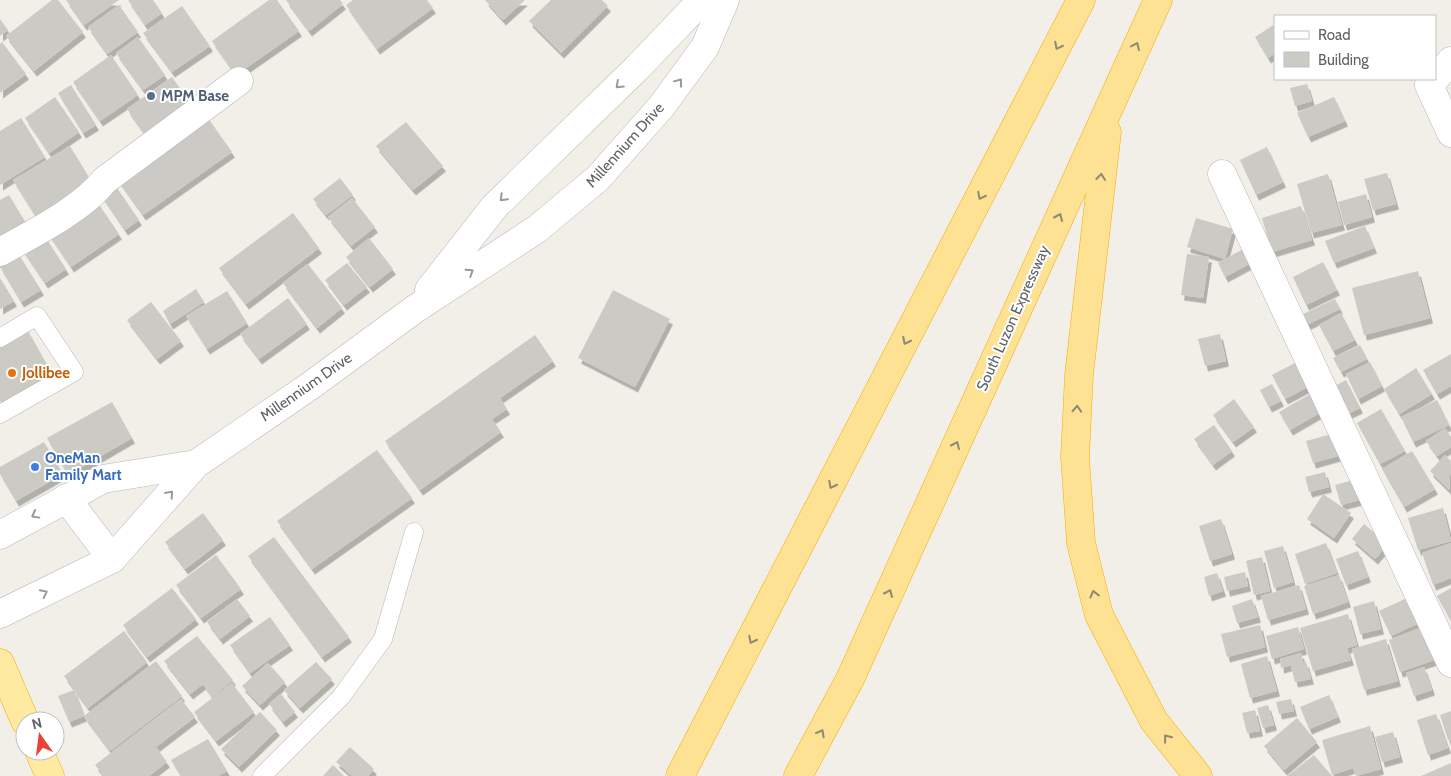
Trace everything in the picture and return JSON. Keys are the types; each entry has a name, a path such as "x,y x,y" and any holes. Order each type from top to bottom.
{"highway":[{"name":"South Luzon Expressway","path":"798,776 850,679 1158,0"},
{"path":"680,776 1081,1"},
{"path":"1113,96 1079,375 1075,457 1081,543 1100,614 1154,721 1198,776"},
{"path":"0,663 21,711"},
{"path":"43,761 50,776"}],"street":[{"name":"Millennium Drive","path":"414,309 495,206 636,69 702,0"},
{"name":"Millennium Drive","path":"0,614 112,559 196,464 310,386 414,309 537,228 598,178 660,106 705,47 725,0"},
{"path":"1436,77 1451,61"},
{"path":"1434,80 1429,85 1451,132"},
{"path":"0,252 32,234 95,193 105,180 239,81"},
{"path":"1222,174 1451,663"},
{"name":"Millennium Drive","path":"0,535 103,479 196,464"},
{"path":"66,498 112,559"}],"lane":[{"path":"0,338 37,316 74,372 0,414"},
{"path":"262,776 341,697 383,639 414,532"}],"building":[{"path":"52,0 58,0 83,32 34,71 6,36"},
{"path":"66,0 119,0 84,25"},
{"path":"128,0 153,0 162,13 145,25"},
{"path":"269,0 277,0 299,31 236,75 212,41"},
{"path":"286,0 340,0 343,4 309,31"},
{"path":"353,0 427,0 433,8 377,49 346,5"},
{"path":"485,0 525,0 503,20"},
{"path":"551,0 602,0 608,6 561,53 529,21"},
{"path":"119,5 138,32 107,54 88,27"},
{"path":"182,6 210,46 172,72 143,33"},
{"path":"0,19 8,30 0,36"},
{"path":"1274,25 1274,54 1268,58 1255,37"},
{"path":"138,37 165,75 143,90 116,53"},
{"path":"2,42 26,74 0,93 0,44"},
{"path":"111,55 138,95 100,121 73,82"},
{"path":"172,77 194,108 149,140 127,109"},
{"path":"1307,84 1312,101 1295,106 1290,88"},
{"path":"71,85 96,125 83,133 58,93"},
{"path":"55,97 79,132 49,153 25,118"},
{"path":"1334,97 1345,121 1308,137 1297,113"},
{"path":"205,114 232,152 143,215 116,177"},
{"path":"21,118 45,157 0,185 0,131"},
{"path":"406,122 443,166 413,190 376,146"},
{"path":"70,146 96,189 40,223 13,180"},
{"path":"1267,147 1283,182 1256,195 1240,160"},
{"path":"1387,173 1396,204 1373,210 1364,179"},
{"path":"1328,174 1342,225 1311,233 1297,184"},
{"path":"340,178 353,195 326,215 313,199"},
{"path":"115,185 139,220 125,230 101,195"},
{"path":"1366,194 1372,217 1344,225 1338,202"},
{"path":"9,195 30,230 0,248 0,200"},
{"path":"352,198 375,227 351,246 328,217"},
{"path":"96,200 119,234 71,267 48,233"},
{"path":"1301,206 1312,240 1272,252 1262,218"},
{"path":"293,213 319,248 246,304 219,268"},
{"path":"1196,218 1233,229 1225,259 1187,247"},
{"path":"1365,226 1374,248 1334,263 1325,241"},
{"path":"44,235 66,269 45,283 22,249"},
{"path":"369,238 393,269 370,287 346,257"},
{"path":"1245,248 1253,262 1225,277 1218,263"},
{"path":"16,250 41,290 21,302 0,267 0,259"},
{"path":"1187,254 1209,257 1203,298 1181,295"},
{"path":"1323,262 1337,290 1306,305 1293,277"},
{"path":"347,263 367,287 344,305 325,280"},
{"path":"308,264 342,308 317,328 283,283"},
{"path":"1418,271 1430,318 1364,335 1352,288"},
{"path":"0,278 14,301 0,309"},
{"path":"196,289 204,302 170,324 163,311"},
{"path":"613,290 670,319 635,387 578,358"},
{"path":"227,291 247,323 207,349 186,316"},
{"path":"288,298 307,324 259,359 240,334"},
{"path":"1335,299 1340,309 1304,326 1299,316"},
{"path":"151,302 181,341 157,359 127,320"},
{"path":"1341,313 1355,340 1333,351 1319,325"},
{"path":"28,331 54,377 3,405 0,401 0,347"},
{"path":"1220,334 1226,361 1205,366 1198,339"},
{"path":"535,335 553,361 500,398 507,409 492,419 501,432 420,490 385,441"},
{"path":"1360,345 1367,359 1341,372 1333,358"},
{"path":"1451,354 1451,386 1437,394 1423,370"},
{"path":"1306,357 1319,381 1285,399 1272,375"},
{"path":"1370,362 1382,386 1358,399 1346,374"},
{"path":"1416,368 1432,394 1399,414 1384,389"},
{"path":"1346,380 1360,408 1343,416 1329,389"},
{"path":"1272,384 1281,401 1269,407 1260,390"},
{"path":"1312,393 1323,411 1290,430 1279,412"},
{"path":"1234,399 1254,427 1233,442 1213,415"},
{"path":"1437,400 1449,425 1413,442 1401,417"},
{"path":"112,402 132,438 68,475 47,438"},
{"path":"1381,409 1405,451 1380,464 1357,423"},
{"path":"1214,425 1232,451 1213,465 1194,439"},
{"path":"1445,428 1451,437 1451,447 1437,456 1426,441"},
{"path":"1339,432 1345,454 1313,463 1306,441"},
{"path":"44,442 63,474 16,501 0,474 0,467"},
{"path":"377,450 412,498 312,569 277,521"},
{"path":"1412,451 1435,489 1404,507 1382,469"},
{"path":"1445,455 1451,461 1449,490 1430,471"},
{"path":"1325,472 1329,487 1309,492 1305,477"},
{"path":"1361,478 1367,498 1341,505 1335,485"},
{"path":"1323,494 1351,513 1334,538 1307,519"},
{"path":"1443,508 1451,541 1418,550 1408,518"},
{"path":"203,513 223,540 185,569 165,542"},
{"path":"1221,519 1232,554 1210,561 1199,526"},
{"path":"1364,524 1388,544 1375,559 1352,539"},
{"path":"274,537 349,637 322,657 248,556"},
{"path":"1326,543 1337,573 1305,584 1295,554"},
{"path":"1451,543 1451,578 1433,585 1422,553"},
{"path":"1283,546 1293,582 1274,588 1264,551"},
{"path":"1358,551 1368,577 1346,585 1336,559"},
{"path":"216,555 241,589 201,618 176,585"},
{"path":"1262,557 1270,591 1254,595 1246,561"},
{"path":"1245,572 1248,586 1227,591 1224,577"},
{"path":"1217,573 1223,591 1209,596 1204,577"},
{"path":"1339,575 1348,602 1313,614 1304,586"},
{"path":"1299,585 1306,609 1268,620 1261,596"},
{"path":"172,588 196,619 147,657 123,625"},
{"path":"1451,588 1451,621 1437,596"},
{"path":"1409,597 1421,622 1391,636 1379,611"},
{"path":"237,599 250,616 220,639 207,622"},
{"path":"1252,599 1258,617 1237,623 1232,606"},
{"path":"1374,601 1381,629 1360,634 1353,607"},
{"path":"1348,614 1357,645 1347,648 1351,660 1313,671 1300,628"},
{"path":"270,617 290,645 250,673 230,645"},
{"path":"1260,625 1265,647 1227,657 1221,634"},
{"path":"1425,626 1437,659 1400,672 1389,640"},
{"path":"1298,627 1304,649 1272,659 1266,636"},
{"path":"124,631 147,662 88,708 64,676"},
{"path":"197,636 233,680 212,697 203,684 190,694 164,661"},
{"path":"1386,639 1398,681 1364,690 1352,649"},
{"path":"1301,653 1303,662 1281,668 1280,659"},
{"path":"1267,656 1277,691 1250,698 1241,664"},
{"path":"156,661 182,696 110,751 84,716"},
{"path":"316,662 332,679 300,708 284,690"},
{"path":"1306,662 1311,679 1295,682 1291,666"},
{"path":"268,663 285,682 260,705 242,686"},
{"path":"1424,667 1432,690 1414,696 1406,673"},
{"path":"232,683 254,712 216,741 194,712"},
{"path":"74,690 84,716 69,722 58,696"},
{"path":"281,694 295,712 283,722 269,704"},
{"path":"1329,695 1338,717 1309,729 1300,707"},
{"path":"181,699 195,717 156,747 167,762 149,776 104,776 95,765"},
{"path":"1291,699 1294,711 1279,714 1276,702"},
{"path":"1268,705 1274,725 1263,728 1257,708"},
{"path":"1255,710 1260,731 1247,733 1242,713"},
{"path":"1451,711 1451,739 1448,740 1440,715"},
{"path":"260,712 277,730 239,767 221,749"},
{"path":"1436,714 1448,748 1428,755 1417,720"},
{"path":"1297,718 1317,742 1284,770 1264,746"},
{"path":"1370,726 1381,769 1356,776 1353,768 1332,775 1322,740"},
{"path":"1393,732 1400,757 1382,762 1375,737"},
{"path":"208,739 227,771 218,776 181,776 171,760"},
{"path":"350,747 374,769 368,776 352,776 336,762"},
{"path":"1314,755 1332,776 1287,776"},
{"path":"1451,763 1451,776 1421,776"},
{"path":"333,765 344,776 323,776"}],"place":[{"name":"MPM Base","path":"151,96"},
{"name":"Jollibee","path":"12,373"},
{"name":"OneMan Family Mart","path":"35,467"}]}
